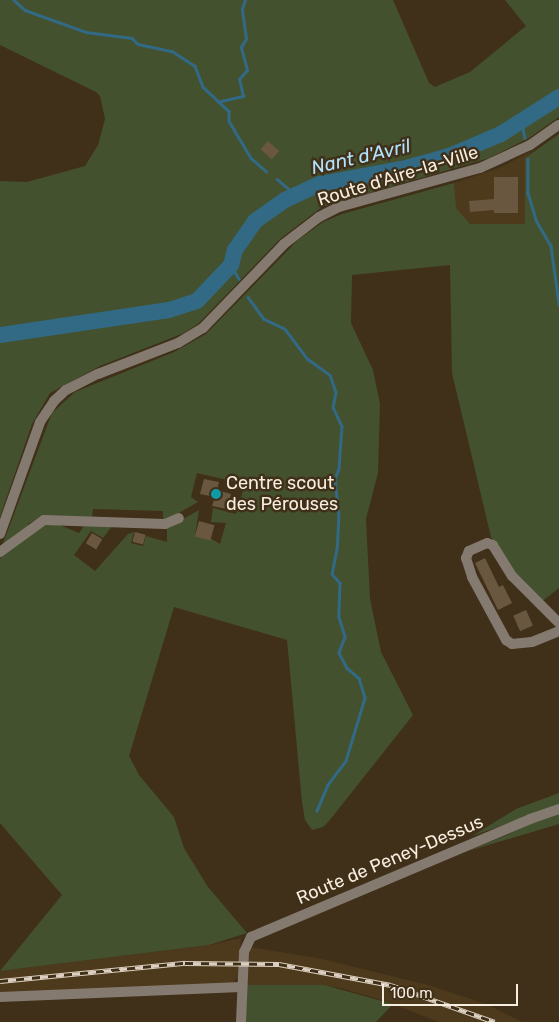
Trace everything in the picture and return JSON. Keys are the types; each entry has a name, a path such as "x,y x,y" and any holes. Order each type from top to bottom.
{"street":[{"name":"Route d'Aire-la-Ville","path":"0,534 40,422 66,390 98,374 178,343 203,328 284,244 319,216 340,207 480,168 530,145 559,125"},
{"path":"0,552 44,520 165,524 179,518"},
{"path":"559,623 512,576 493,545 487,543 468,551 466,558 472,577 506,640 512,644 532,642 559,631"},
{"name":"Route de Peney-Dessus","path":"241,987 244,952 251,937 530,819 559,809"},
{"path":"0,997 241,987 240,1022"}],"shaded area":[{"path":"534,150 525,158 525,224 470,224 455,208 454,183 499,168"},
{"path":"241,938 238,977 232,983 0,993 0,971 209,945"},
{"path":"250,947 318,958 428,985 486,1004 522,1022 439,1022 379,999 336,987 247,985"}],"green space":[{"path":"0,0 393,0 429,83 435,87 470,72 526,26 505,0 559,0 559,117 529,138 489,158 322,207 280,239 199,323 184,333 100,366 50,393 32,424 0,517 0,181 27,182 85,166 98,145 105,119 100,96 96,92 0,45"},
{"path":"559,134 559,588 540,603 513,573 491,537 452,373 450,265 352,275 351,323 373,370 380,404 378,473 366,519 370,599 381,652 413,715 329,821 323,827 312,830 305,820 302,802 287,640 174,607 129,756 139,775 174,817 184,848 208,887 247,933 209,945 0,971 62,895 0,823 0,560 2,546 52,413 75,392 174,352 206,334 298,240 323,222 342,214 454,183 456,208 470,224 525,224 525,158","holes":["197,473 245,484 236,514 213,508 211,522 226,523 220,544 210,538 209,540 195,536 199,510 167,528 167,542 146,536 143,546 131,543 134,532 128,534 95,571 74,555 91,531 103,538 113,525 84,526 79,533 57,524 44,524 31,531 28,524 44,516 92,517 93,509 163,511 163,522 198,502 191,497"]},
{"path":"559,793 559,806 472,836 516,809"},
{"path":"559,813 559,824 468,851 511,833 510,830"},
{"path":"247,985 324,985 393,1004 376,1022 245,1022"}],"building":[{"path":"268,141 279,151 272,159 261,149"},
{"path":"494,177 518,177 518,213 494,213 494,210 470,212 469,201 494,199"},
{"name":"Centre scout des Pérouses","path":"204,479 219,482 217,490 231,494 227,509 212,506 215,497 200,494"},
{"path":"199,521 214,525 210,541 195,536"},
{"path":"135,532 146,535 143,545 132,542"},
{"path":"92,533 102,539 96,549 86,543"},
{"path":"485,558 499,587 503,585 512,603 498,610 475,563"},
{"path":"526,610 533,626 520,631 513,616"}],"waterway":[{"path":"14,0 25,10 86,32 132,38 138,44 172,51 195,66 203,87 229,111 229,121 251,158 266,171"},
{"path":"221,101 243,96 239,79 247,70 241,47 246,39 242,9 245,0"},
{"name":"Nant d'Avril","path":"0,335 169,310 197,301 231,265 235,250 255,221 285,200 320,184 406,168 449,156 501,134 559,97"},
{"path":"522,123 525,138"},
{"path":"528,159 528,193 536,220 551,246 559,304"},
{"path":"277,179 295,194"},
{"path":"231,265 239,279"},
{"path":"248,297 264,319 285,329 308,359 330,375 336,392 333,407 342,426 339,469 335,479 339,515 337,549 332,574 340,583 339,617 345,637 339,653 347,668 359,678 365,698 346,761 328,785 317,811"}],"railway":[{"path":"0,981 185,963 279,964 391,985 495,1022"}],"place":[{"name":"Centre scout des Pérouses","path":"216,494"}]}
